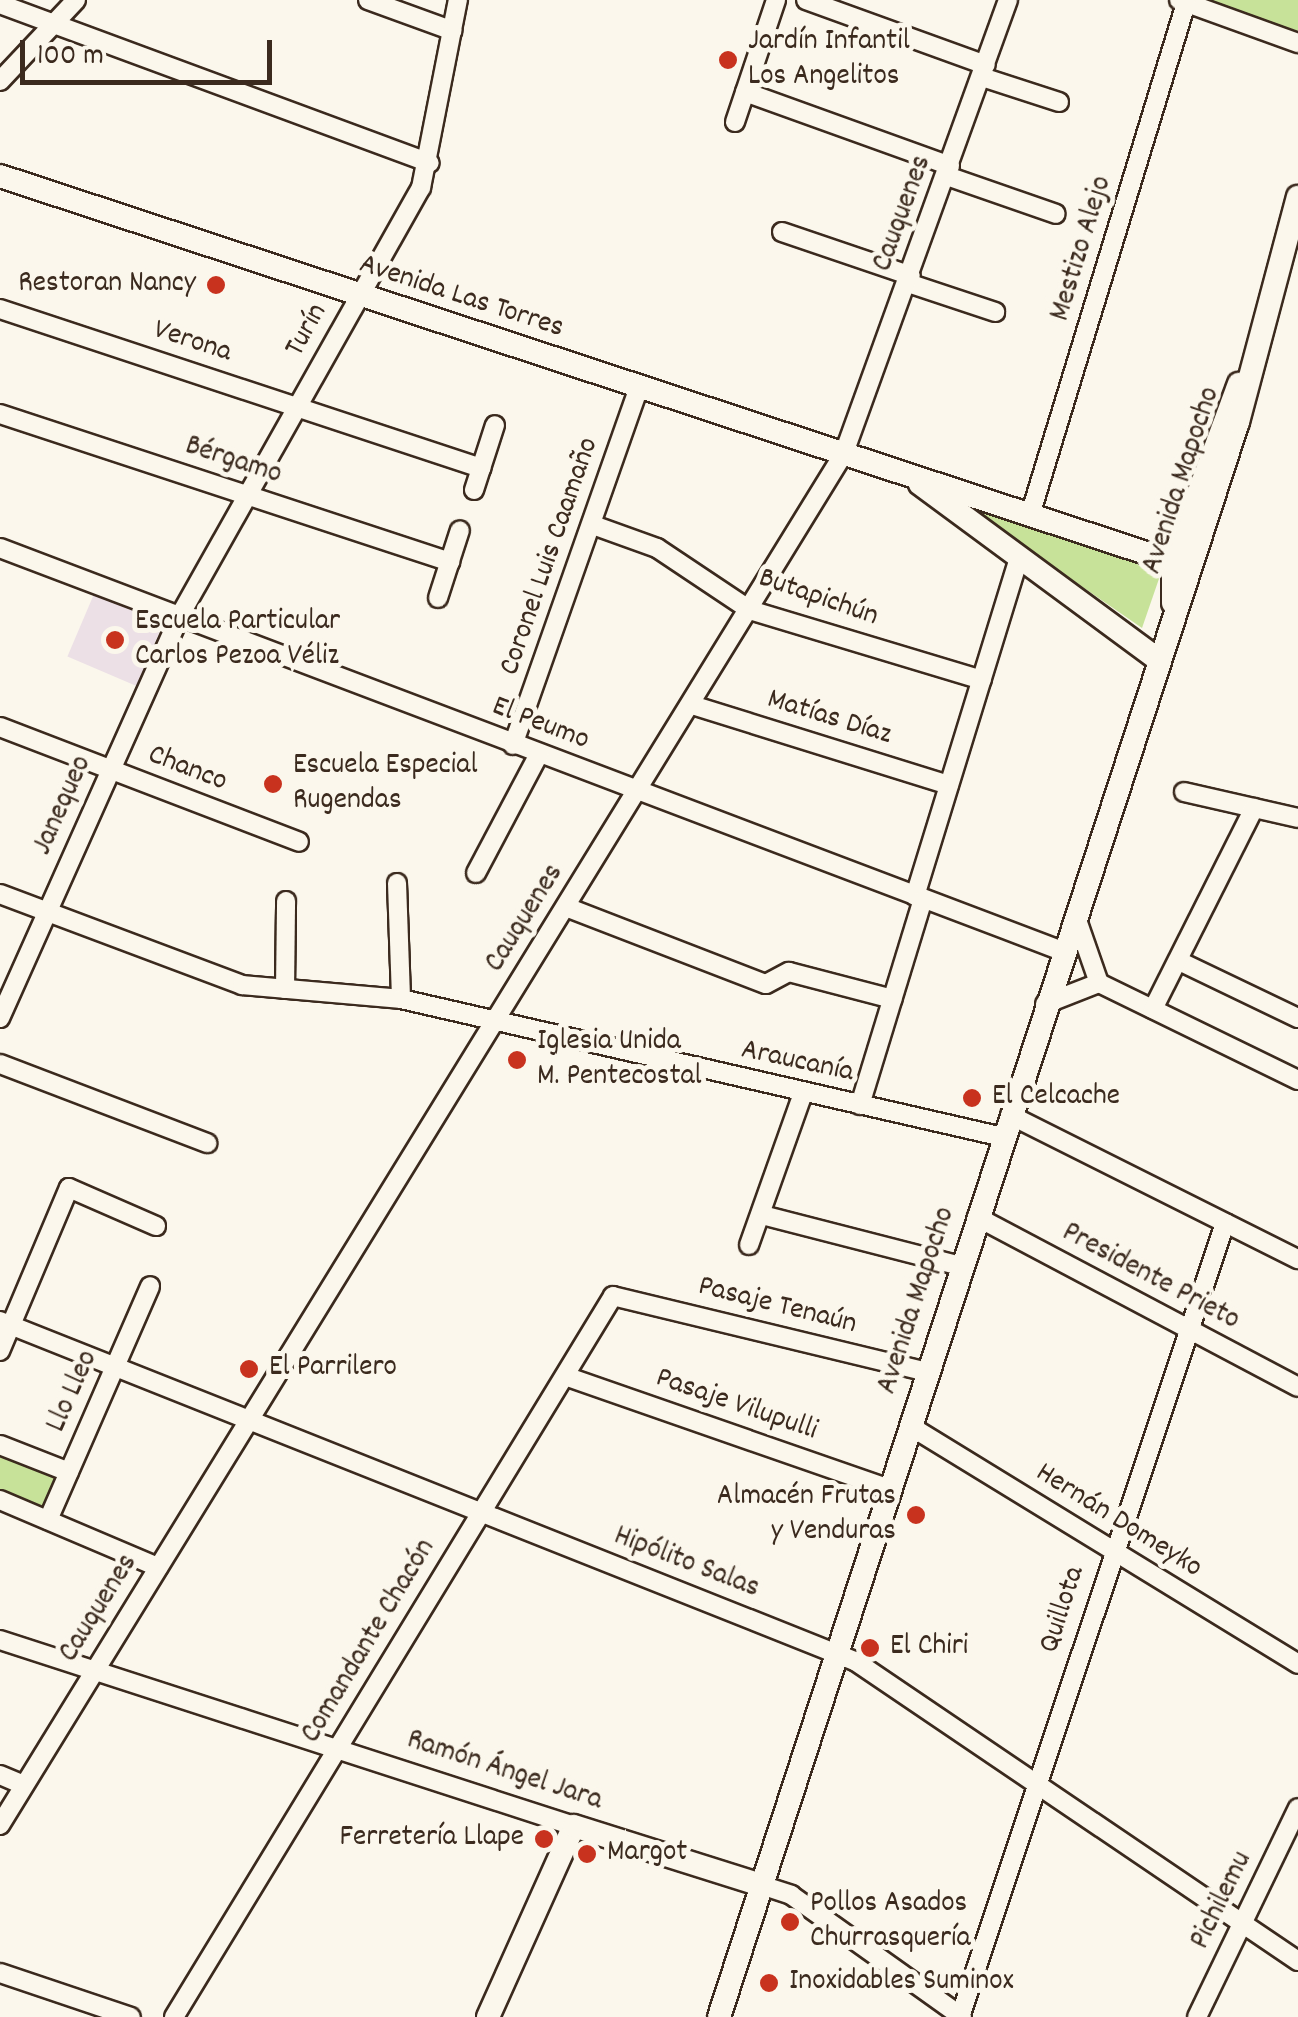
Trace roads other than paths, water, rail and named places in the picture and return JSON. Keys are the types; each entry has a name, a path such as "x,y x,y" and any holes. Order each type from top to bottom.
{"main road":[{"name":"Avenida Las Torres","path":"0,176 1174,562"},
{"name":"Avenida Mapocho","path":"719,2017 1247,374 1298,197"},
{"name":"Avenida Mapocho","path":"1173,603 1174,562 1225,408 1247,374"},
{"name":"Avenida Las Torres","path":"905,472 1156,658"},
{"name":"Ramón Ángel Jara","path":"574,1826 762,1885"},
{"path":"488,2017 574,1826"}],"street":[{"path":"0,81 76,0"},
{"path":"368,0 453,31"},
{"name":"Turín","path":"179,617 430,163 458,0"},
{"path":"735,122 776,0"},
{"path":"806,0 1059,102"},
{"name":"Cauquenes","path":"0,1824 245,1420 692,705 844,453 910,280 1008,0"},
{"path":"1182,1 1298,43"},
{"name":"Mestizo Alejo","path":"1031,512 1182,1"},
{"path":"0,4 430,163"},
{"path":"745,92 1056,214"},
{"path":"782,232 995,312"},
{"name":"Verona","path":"0,309 481,468"},
{"name":"Coronel Luis Caamaño","path":"513,744 639,387"},
{"name":"Bérgamo","path":"0,414 450,562"},
{"path":"474,490 495,425"},
{"name":"Butapichún","path":"593,525 657,548 750,610 982,680"},
{"path":"438,598 460,530"},
{"name":"El Peumo","path":"0,548 1062,951"},
{"path":"860,1105 949,786 1019,558"},
{"name":"Janequeo","path":"0,1018 179,617"},
{"name":"Matías Díaz","path":"692,705 949,786"},
{"name":"Chanco","path":"0,727 299,842"},
{"path":"476,872 539,754"},
{"path":"1184,792 1298,818"},
{"path":"1153,1009 1254,808"},
{"path":"397,882 401,999"},
{"name":"Araucanía","path":"0,894 225,980 401,999 492,1025 860,1105 1006,1126 1225,1222 1298,1259"},
{"path":"285,989 286,901"},
{"path":"566,907 766,984 788,972 892,999"},
{"path":"1075,912 1098,983 1298,1080"},
{"path":"1180,961 1298,1018"},
{"path":"1045,1004 1098,983"},
{"path":"0,1064 207,1143"},
{"path":"749,1245 766,1216 803,1092"},
{"path":"0,1350 5,1323 69,1188 156,1226"},
{"path":"766,1216 961,1266"},
{"name":"Presidente Prieto","path":"977,1217 1298,1387"},
{"name":"Quillota","path":"960,2017 1112,1551 1225,1222"},
{"name":"Llo Lleo","path":"48,1520 150,1286"},
{"name":"Pasaje Tenaún","path":"614,1296 927,1372"},
{"name":"Comandante Chacón","path":"174,2017 614,1296"},
{"name":"Hipólito Salas","path":"5,1323 837,1652 1298,1961"},
{"name":"Pasaje Vilupulli","path":"564,1376 889,1489"},
{"name":"Hernán Domeyko","path":"910,1426 1298,1664"},
{"path":"0,1445 69,1472"},
{"path":"0,1500 158,1567"},
{"name":"Ramón Ángel Jara","path":"0,1640 574,1826"},
{"path":"0,1775 24,1785"},
{"name":"Pichilemu","path":"1197,2017 1298,1808"},
{"name":"Ramón Ángel Jara","path":"762,1885 790,1895 960,2017"},
{"path":"0,1973 131,2017"}],"place":[{"name":"Jardín Infantil Los Angelitos","path":"728,60"},
{"name":"Restoran Nancy","path":"216,285"},
{"name":"Escuela Particular Carlos Pezoa Véliz","path":"115,640"},
{"name":"Escuela Especial Rugendas","path":"273,784"},
{"name":"Iglesia Unida M. Pentecostal","path":"517,1060"},
{"name":"El Celcache","path":"972,1098"},
{"name":"El Parrilero","path":"249,1369"},
{"name":"Almacén Frutas y Venduras","path":"916,1515"},
{"name":"El Chiri","path":"870,1648"},
{"name":"Ferretería Llape","path":"544,1839"},
{"name":"Margot","path":"587,1854"},
{"name":"Pollos Asados Churrasquería","path":"790,1922"},
{"name":"Inoxidables Suminox","path":"769,1983"}]}
